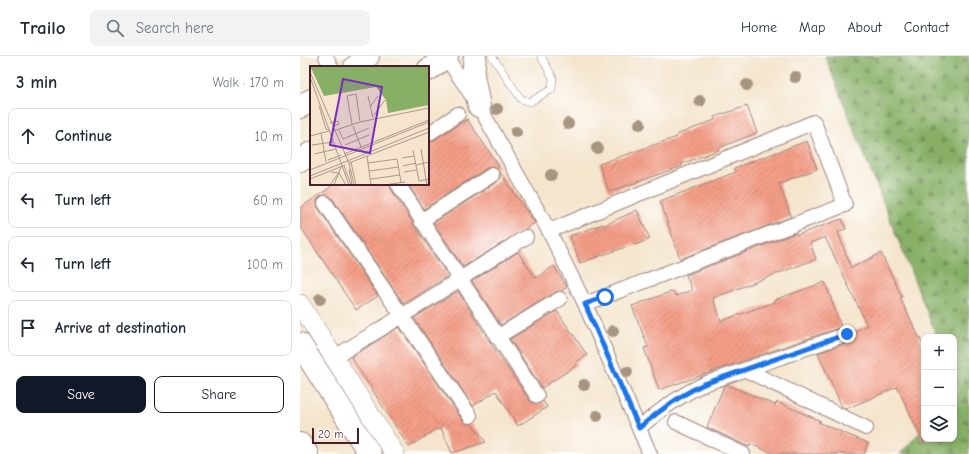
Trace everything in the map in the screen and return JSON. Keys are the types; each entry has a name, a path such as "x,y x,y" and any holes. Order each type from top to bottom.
{"main road":[{"path":"356,66 368,56"},
{"path":"429,69 447,56"},
{"path":"475,56 473,75 479,106"},
{"path":"300,107 310,101"},
{"path":"300,161 310,154"},
{"path":"300,344 370,454"},
{"path":"300,444 306,454"}],"street":[{"path":"326,56 331,66"},
{"path":"447,56 479,106 549,231 585,304 650,454"},
{"path":"429,133 458,114"},
{"path":"549,231 814,122 845,204 585,304"},
{"path":"422,221 492,175"},
{"path":"399,185 537,396"},
{"path":"325,203 470,416"},
{"path":"333,358 526,237"},
{"path":"497,337 560,299"},
{"path":"300,304 395,454"},
{"path":"639,428 691,390 704,384 847,334"},
{"path":"746,370 866,428"},
{"path":"676,422 691,390"},
{"path":"662,410 676,422 743,454"}],"lane":[{"path":"492,56 521,99 530,102 552,88 553,78 541,56"}],"green space":[{"path":"825,56 969,56 969,454 900,454 921,431 921,442 957,442 957,334 936,334"}],"building":[{"path":"747,106 757,133 718,148 719,150 681,164 682,166 609,192 599,164 677,137 676,135 715,120 714,117"},
{"path":"467,119 499,166 497,168 498,169 492,167 487,168 424,209 409,185 429,185 429,143"},
{"path":"807,141 817,169 779,183 791,217 680,259 660,201 736,172 734,168"},
{"path":"500,172 535,223 463,267 434,223 497,182 500,178"},
{"path":"334,185 390,185 391,189 448,276 404,304 332,198 328,195 321,196 317,200 318,208 378,296 356,310 300,226 300,208"},
{"path":"637,210 650,239 580,263 570,236 603,224 603,226"},
{"path":"842,219 846,229 838,232 851,268 881,253 902,297 900,298 921,341 921,437 897,387 846,409 842,407 818,353 850,342 855,336 855,331 867,325 825,237 810,243 816,259 713,298 721,321 825,282 841,327 659,390 644,348 648,347 632,306 673,291 676,296 692,290 686,275 796,233 797,235"},
{"path":"518,252 536,278 554,266 567,287 501,325 472,281"},
{"path":"458,291 530,401 537,404 543,401 547,407 518,426 496,391 473,406 414,318"},
{"path":"557,311 587,355 575,363 577,365 542,388 510,339"},
{"path":"399,327 463,421 467,424 472,424 486,442 452,453 441,428 436,429 409,447 351,357"},
{"path":"728,385 775,405 777,402 821,421 818,422 868,443 864,454 775,454 750,444 749,447 707,427 724,386"}],"route":[{"path":"605,297 585,304 639,428 656,414 691,390 704,384 847,334"}]}
